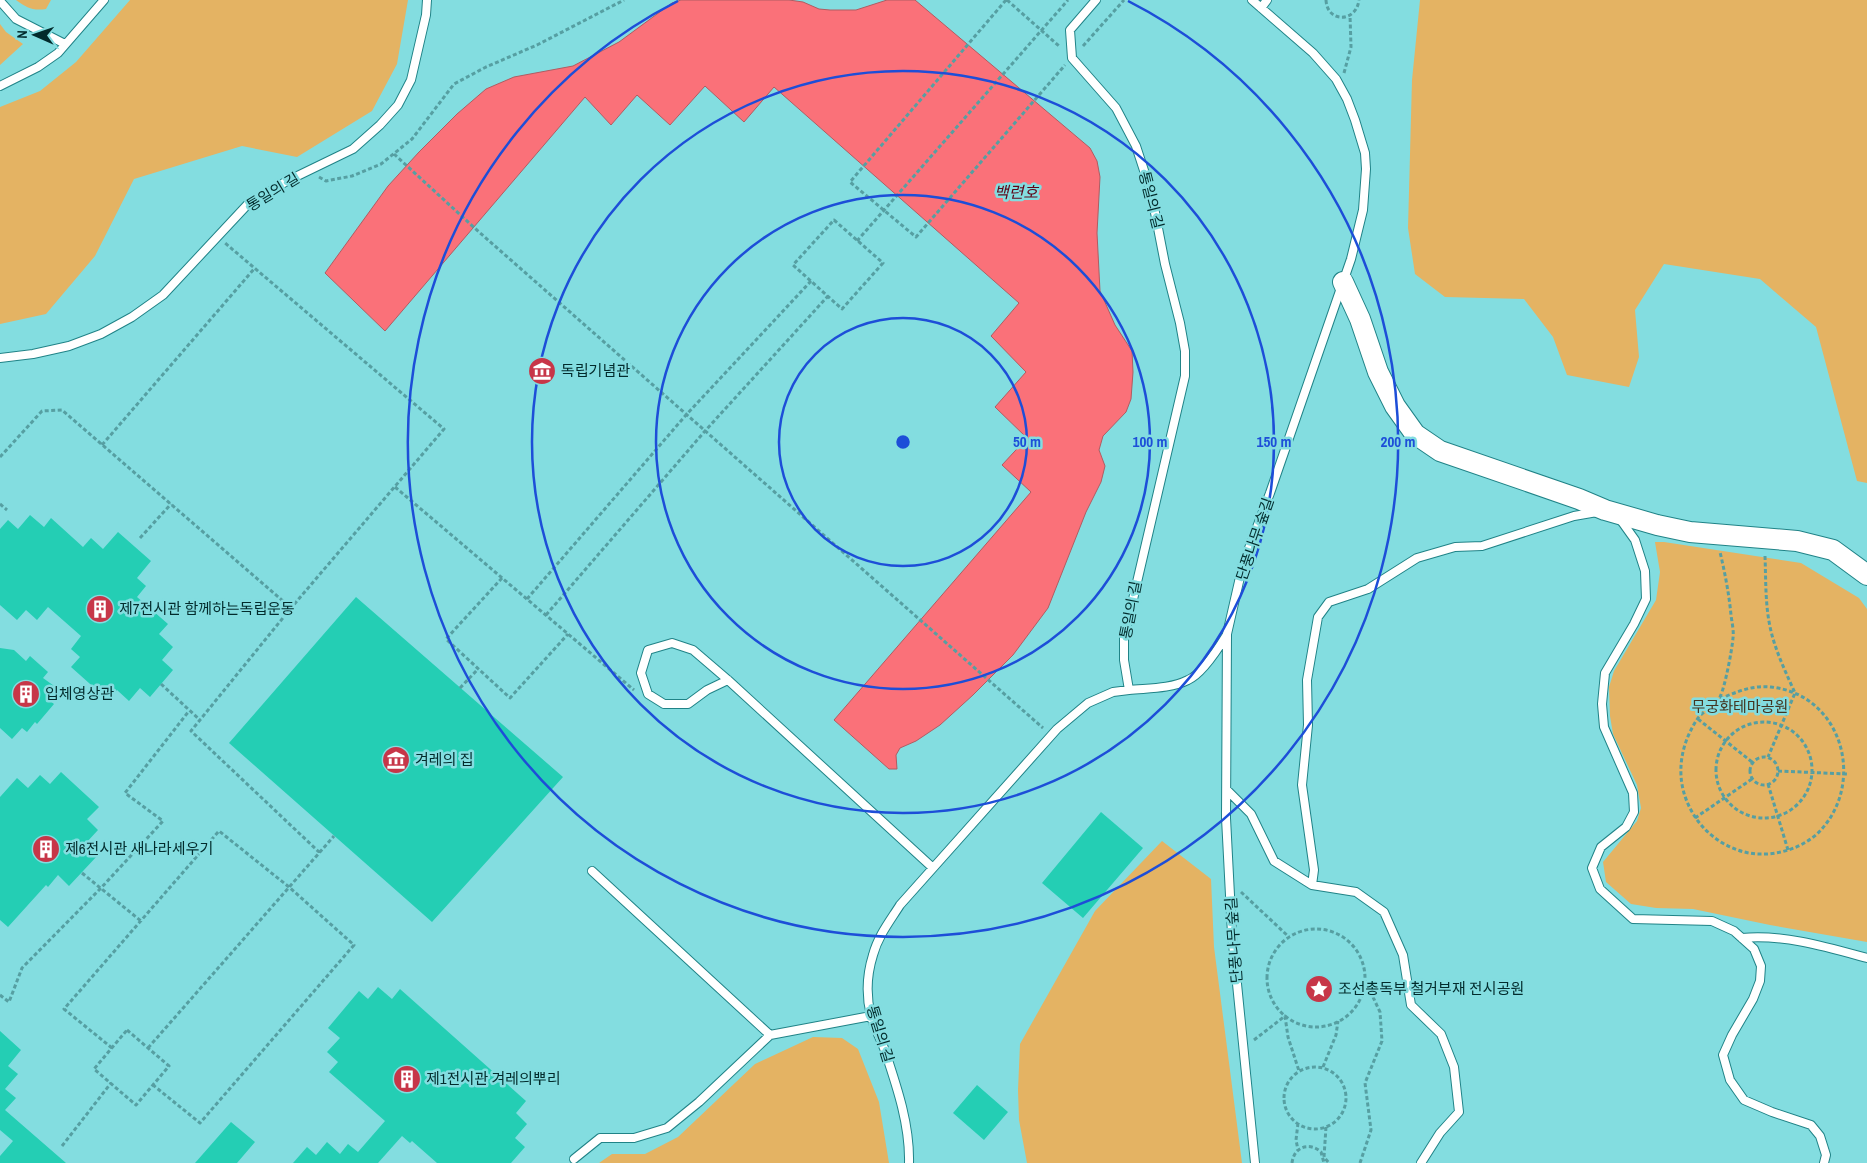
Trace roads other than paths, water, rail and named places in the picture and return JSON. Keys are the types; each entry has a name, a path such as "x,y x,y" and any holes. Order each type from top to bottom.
{"street":[{"path":"1343,282 1360,319 1378,372 1395,406 1415,434 1440,451 1579,499 1610,512 1690,532 1797,541 1832,550 1867,574"}],"lane":[{"path":"0,86 38,67 58,52 104,0"},
{"name":"통일의 길","path":"0,358 33,354 69,346 101,334 132,317 163,295 248,204 287,181 353,149 380,126 398,105 411,80 428,0"},
{"name":"통일의 길","path":"909,1163 907,1136 899,1097 871,1016 868,993 873,954 882,932 900,904 1052,735 1088,703 1113,692 1129,690 1124,660 1124,638 1185,376 1185,351 1151,192 1136,146 1116,108 1072,58 1070,30 1096,0"},
{"name":"단풍나무 숲길","path":"1252,0 1313,53 1336,79 1347,99 1360,137 1365,152 1366,169 1363,210 1358,236 1270,493 1243,564 1227,634 1226,818 1229,881 1254,1163"},
{"path":"1261,8 1268,0"},
{"path":"0,1 16,19 65,44"},
{"path":"1312,885 1314,870 1302,785 1308,725 1307,680 1318,617 1330,602 1368,589 1417,558 1455,546 1482,546 1574,516 1610,512 1635,540 1645,571 1646,599 1605,673 1602,704 1604,727 1633,793 1634,812 1626,827 1601,847 1592,868 1600,890 1633,919 1712,922 1734,931 1754,949 1761,966 1760,981 1753,999 1732,1035 1724,1055 1730,1080 1744,1100 1811,1125 1820,1136 1826,1154 1824,1163"},
{"path":"1129,690 1173,685 1189,680 1216,652 1227,634"},
{"path":"728,680 707,690 688,704 664,704 648,694 640,674 648,650 672,642 693,650 728,680 933,868"},
{"path":"1227,790 1251,814 1274,861 1312,885 1356,892 1384,912 1402,956 1411,1005 1441,1034 1454,1067 1459,1112 1440,1133 1421,1163"},
{"path":"592,871 770,1035"},
{"path":"1742,938 1764,936 1823,946 1867,958"},
{"path":"574,1159 600,1138 634,1138 667,1128 699,1102 770,1035 871,1016"}],"water":[{"name":"백련호","path":"681,0 789,0 803,2 819,9 856,10 887,0 915,0 1090,148 1097,161 1100,177 1097,233 1100,291 1115,325 1132,351 1131,399 1126,412 1103,436 1099,450 1105,466 1101,482 1086,512 1048,608 1013,655 973,695 940,725 916,741 900,748 896,755 897,769 889,769 834,720 1031,492 1002,465 1027,438 995,407 1026,372 991,336 1019,303 774,87 744,122 705,86 670,125 637,95 611,125 585,97 385,331 325,273 388,186 457,114 486,89 514,77 573,66 619,42 672,3"}],"place":[{"name":"독립기념관","path":"542,371"},
{"name":"제7전시관 함께하는독립운동","path":"100,609"},
{"name":"입체영상관","path":"26,694"},
{"name":"겨레의 집","path":"396,760"},
{"name":"제6전시관 새나라세우기","path":"46,849"},
{"name":"조선총독부 철거부재 전시공원","path":"1319,989"},
{"name":"제1전시관 겨레의뿌리","path":"407,1079"}],"park label":[{"name":"무궁화테마공원","path":"1740,707"}]}
